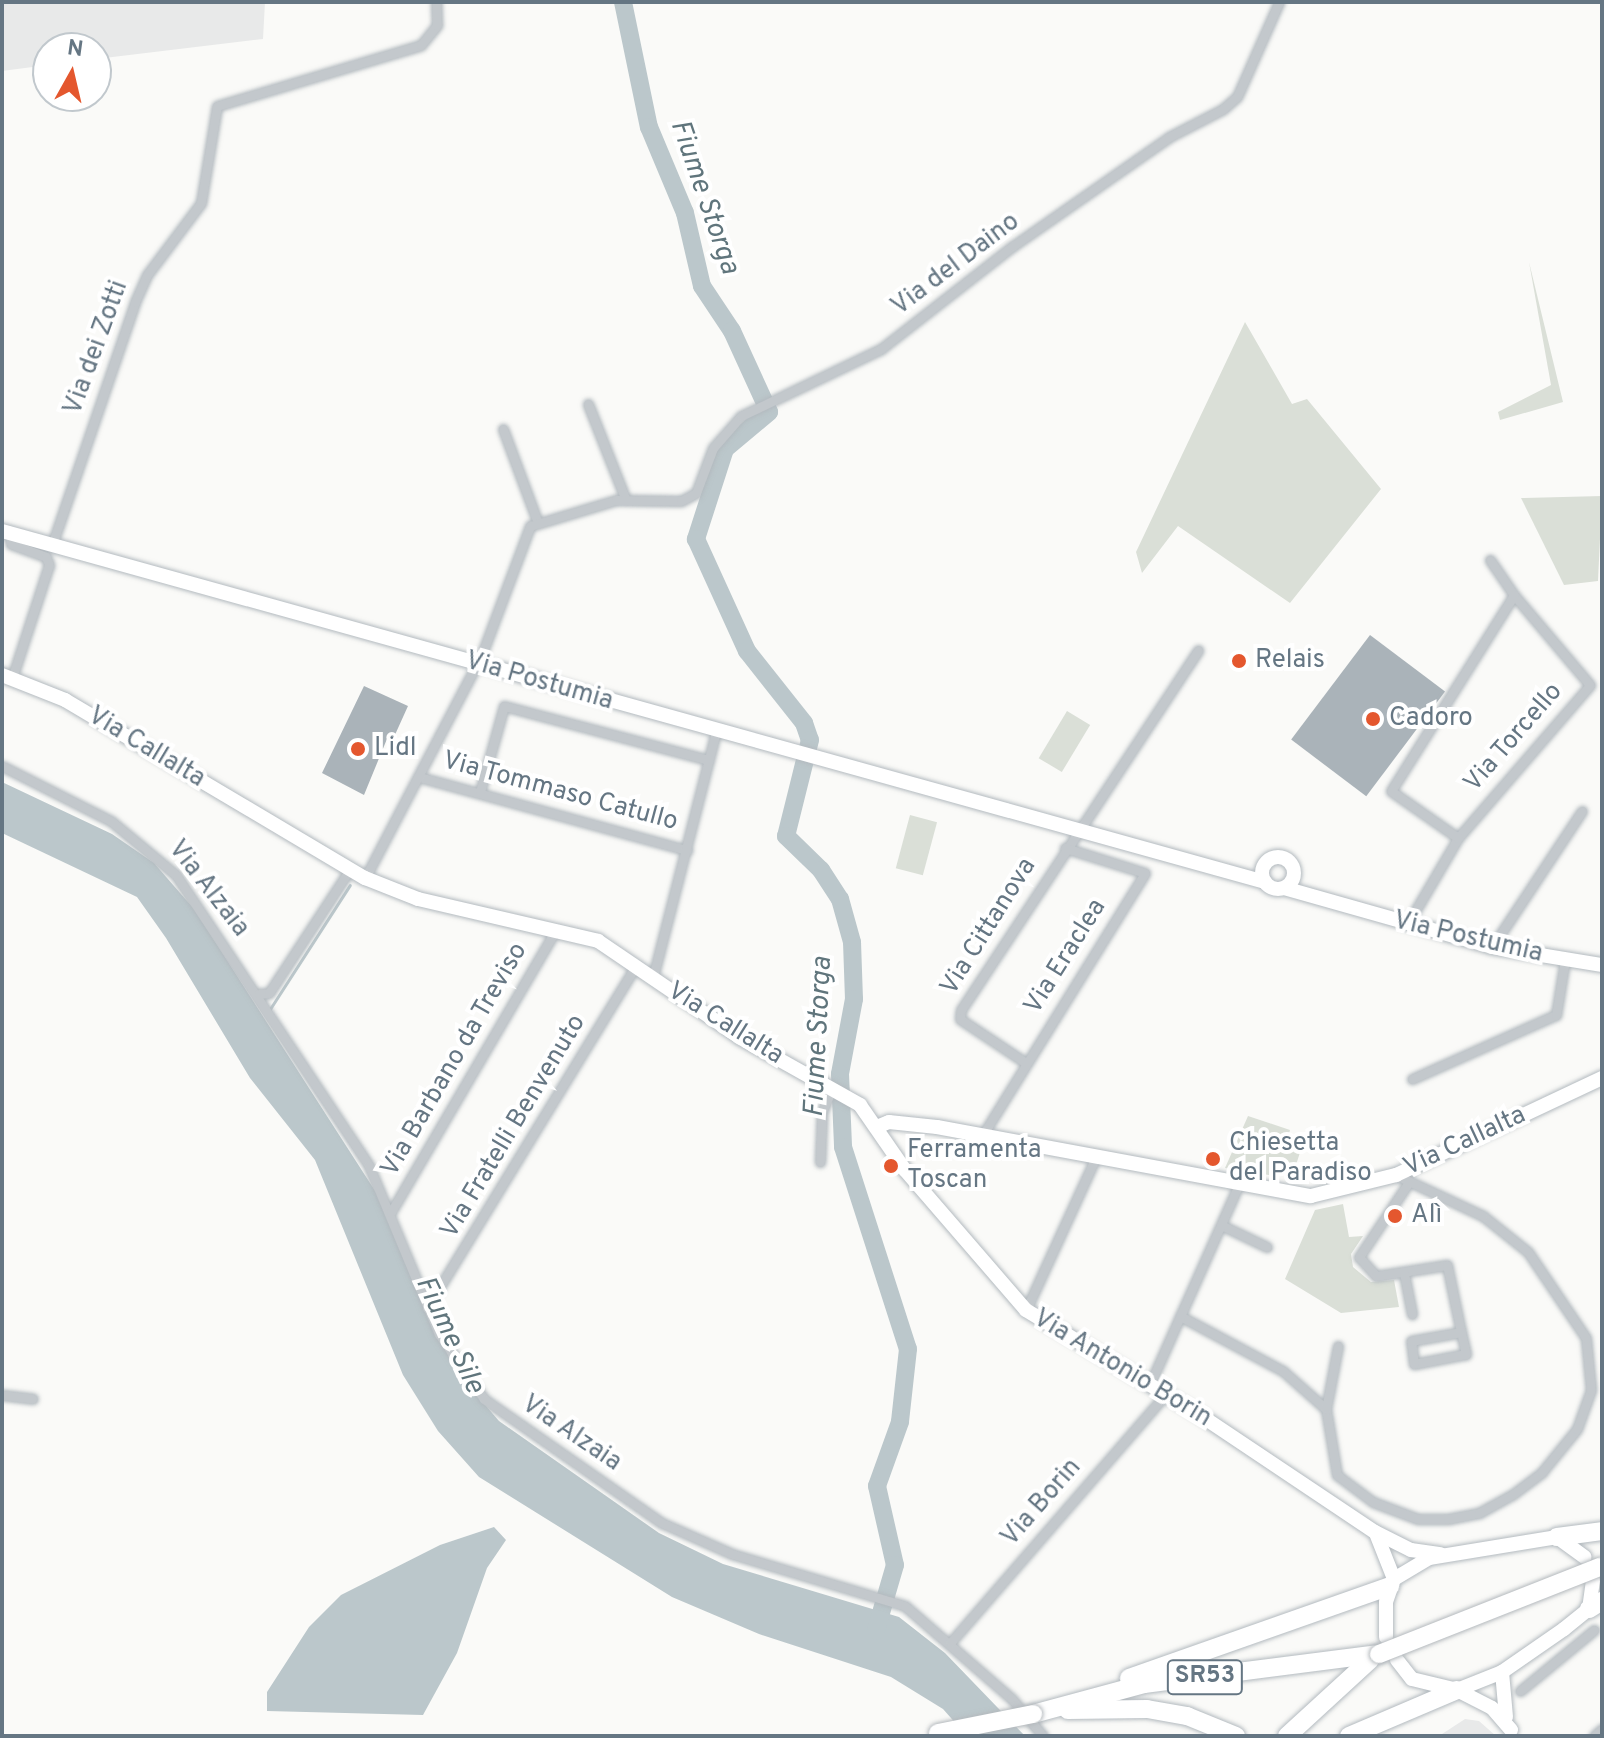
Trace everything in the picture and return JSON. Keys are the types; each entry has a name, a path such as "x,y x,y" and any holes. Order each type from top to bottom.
{"highway":[{"path":"1557,1537 1602,1531"},
{"name":"SR53","path":"1287,1736 1352,1671 1387,1650 1595,1567"},
{"path":"1098,1692 1392,1582"},
{"name":"SR53","path":"923,1736 1033,1714 1098,1692 1387,1650"},
{"path":"1349,1736 1457,1690"},
{"path":"1033,1714 1147,1709 1187,1716 1236,1736"}],"street":[{"name":"Via dei Zotti","path":"52,545 135,302 147,275 201,203 217,106 421,45 437,25 436,2"},
{"name":"Via del Daino","path":"365,878 423,778 475,664 527,534 538,523 625,498 689,498 722,433 757,408 881,349 1013,246 1169,137 1223,109 1237,97 1279,2"},
{"path":"588,404 625,498"},
{"path":"503,429 538,523"},
{"name":"Via Postumia","path":"6,532 1076,833 1265,882 1407,925 1492,947 1602,965"},
{"path":"6,532 11,544 46,557 49,565 7,676"},
{"name":"Via Torcello","path":"1407,925 1458,838 1590,685 1514,595 1490,560"},
{"path":"1458,838 1391,791 1514,595"},
{"path":"1076,833 1198,650"},
{"name":"Via Callalta","path":"7,676 103,721 365,878 429,902 598,941 739,1037 854,1102 877,1127 899,1122 1238,1186 1311,1196 1401,1180 1602,1078"},
{"path":"480,792 504,706 709,760"},
{"path":"653,977 716,731"},
{"name":"Via Alzaia","path":"2,766 111,821 145,845 176,875 259,994 369,1166 391,1212 427,1308 450,1354 484,1399 642,1510 732,1554 884,1599 951,1642 1043,1736"},
{"name":"Via Tommaso Catullo","path":"423,778 687,850"},
{"path":"1492,947 1582,811"},
{"name":"Via Cittanova","path":"1026,1063 960,1015 1076,833"},
{"name":"Via Eraclea","path":"982,1136 1145,873 1065,848"},
{"name":"Via Postumia","path":"1219,872 1263,866 1282,858 1335,905"},
{"path":"1263,866 1265,882"},
{"path":"259,994 269,993 350,869"},
{"path":"1284,888 1294,870"},
{"name":"Via Barbano da Treviso","path":"391,1212 556,930"},
{"path":"1412,1079 1556,1015 1565,960"},
{"name":"Via Fratelli Benvenuto","path":"427,1308 636,965"},
{"path":"820,1162 822,1112 832,1089"},
{"name":"Via Antonio Borin","path":"877,1127 905,1170 1026,1310 1166,1394 1375,1532 1411,1550 1441,1554"},
{"path":"1026,1310 1095,1159"},
{"path":"1338,1346 1326,1409 1337,1475 1373,1502 1418,1519 1479,1513 1512,1495 1566,1445 1587,1409 1589,1348 1543,1267 1483,1216 1401,1180 1359,1257 1376,1276 1447,1265 1466,1354 1414,1364 1411,1341 1461,1332"},
{"path":"1150,1384 1238,1186"},
{"path":"1221,1225 1267,1247"},
{"path":"1404,1273 1412,1314"},
{"path":"1180,1316 1283,1371 1326,1409"},
{"name":"Via Borin","path":"951,1642 1166,1394"},
{"path":"2,1395 33,1399"},
{"path":"1375,1532 1392,1582 1387,1650 1412,1679 1457,1690 1492,1708 1513,1733"},
{"path":"1392,1582 1441,1554 1557,1537 1595,1567 1595,1605 1502,1672 1457,1690"},
{"path":"1564,1629 1576,1644"},
{"path":"1520,1691 1594,1630"},
{"path":"1502,1672 1501,1705 1513,1733"},
{"path":"1594,1736 1602,1729"}],"shaded area":[{"path":"2,2 265,2 263,39 112,57 112,32 32,32 32,67 2,71"},
{"path":"1529,262 1563,402 1500,420 1498,412 1551,385"},
{"path":"1245,322 1292,404 1307,399 1381,489 1290,603 1178,526 1142,573 1136,552"},
{"path":"1602,496 1598,581 1564,585 1521,498"},
{"path":"1067,711 1090,725 1062,772 1039,758"},
{"path":"2,782 112,834 154,863 194,909 379,1197 454,1369 499,1421 659,1533 723,1564 899,1617 945,1653 1025,1736 967,1736 943,1709 891,1677 759,1634 672,1597 479,1477 438,1431 403,1375 315,1160 250,1078 166,938 137,897 2,833"},
{"path":"910,815 937,822 923,875 896,868"},
{"path":"1248,1116 1290,1130 1288,1138 1303,1143 1296,1165 1280,1160 1275,1176 1225,1168"},
{"path":"1343,1204 1349,1237 1363,1236 1351,1254 1353,1267 1371,1282 1394,1280 1399,1307 1341,1313 1285,1279 1315,1210"},
{"path":"494,1527 506,1540 487,1568 457,1653 423,1715 267,1711 267,1692 309,1627 341,1595 440,1545"},
{"path":"1465,1719 1479,1721 1496,1736 1439,1736"}],"building":[{"name":"Cadoro","path":"1370,635 1445,692 1366,796 1291,740"},
{"name":"Lidl","path":"364,686 408,706 394,737 389,734 364,795 322,773"}],"waterway":[{"name":"Fiume Storga","path":"623,2 649,127 685,213 702,286 732,331 769,412 725,449 696,539 747,651 804,723 810,740 786,836 821,870 840,899 852,942 854,999 840,1074 843,1147 908,1349 900,1422 877,1486 895,1565 876,1630"},
{"path":"2,689 2,711"},
{"path":"268,1012 350,885"}],"place":[{"name":"Relais","path":"1239,661"},
{"name":"Cadoro","path":"1373,719"},
{"name":"Lidl","path":"358,749"},
{"name":"Chiesetta del Paradiso","path":"1213,1159"},
{"name":"Ferramenta Toscan","path":"891,1166"},
{"name":"Alì","path":"1395,1216"}],"water label":[{"name":"Fiume Sile","path":"449,1335"}]}
